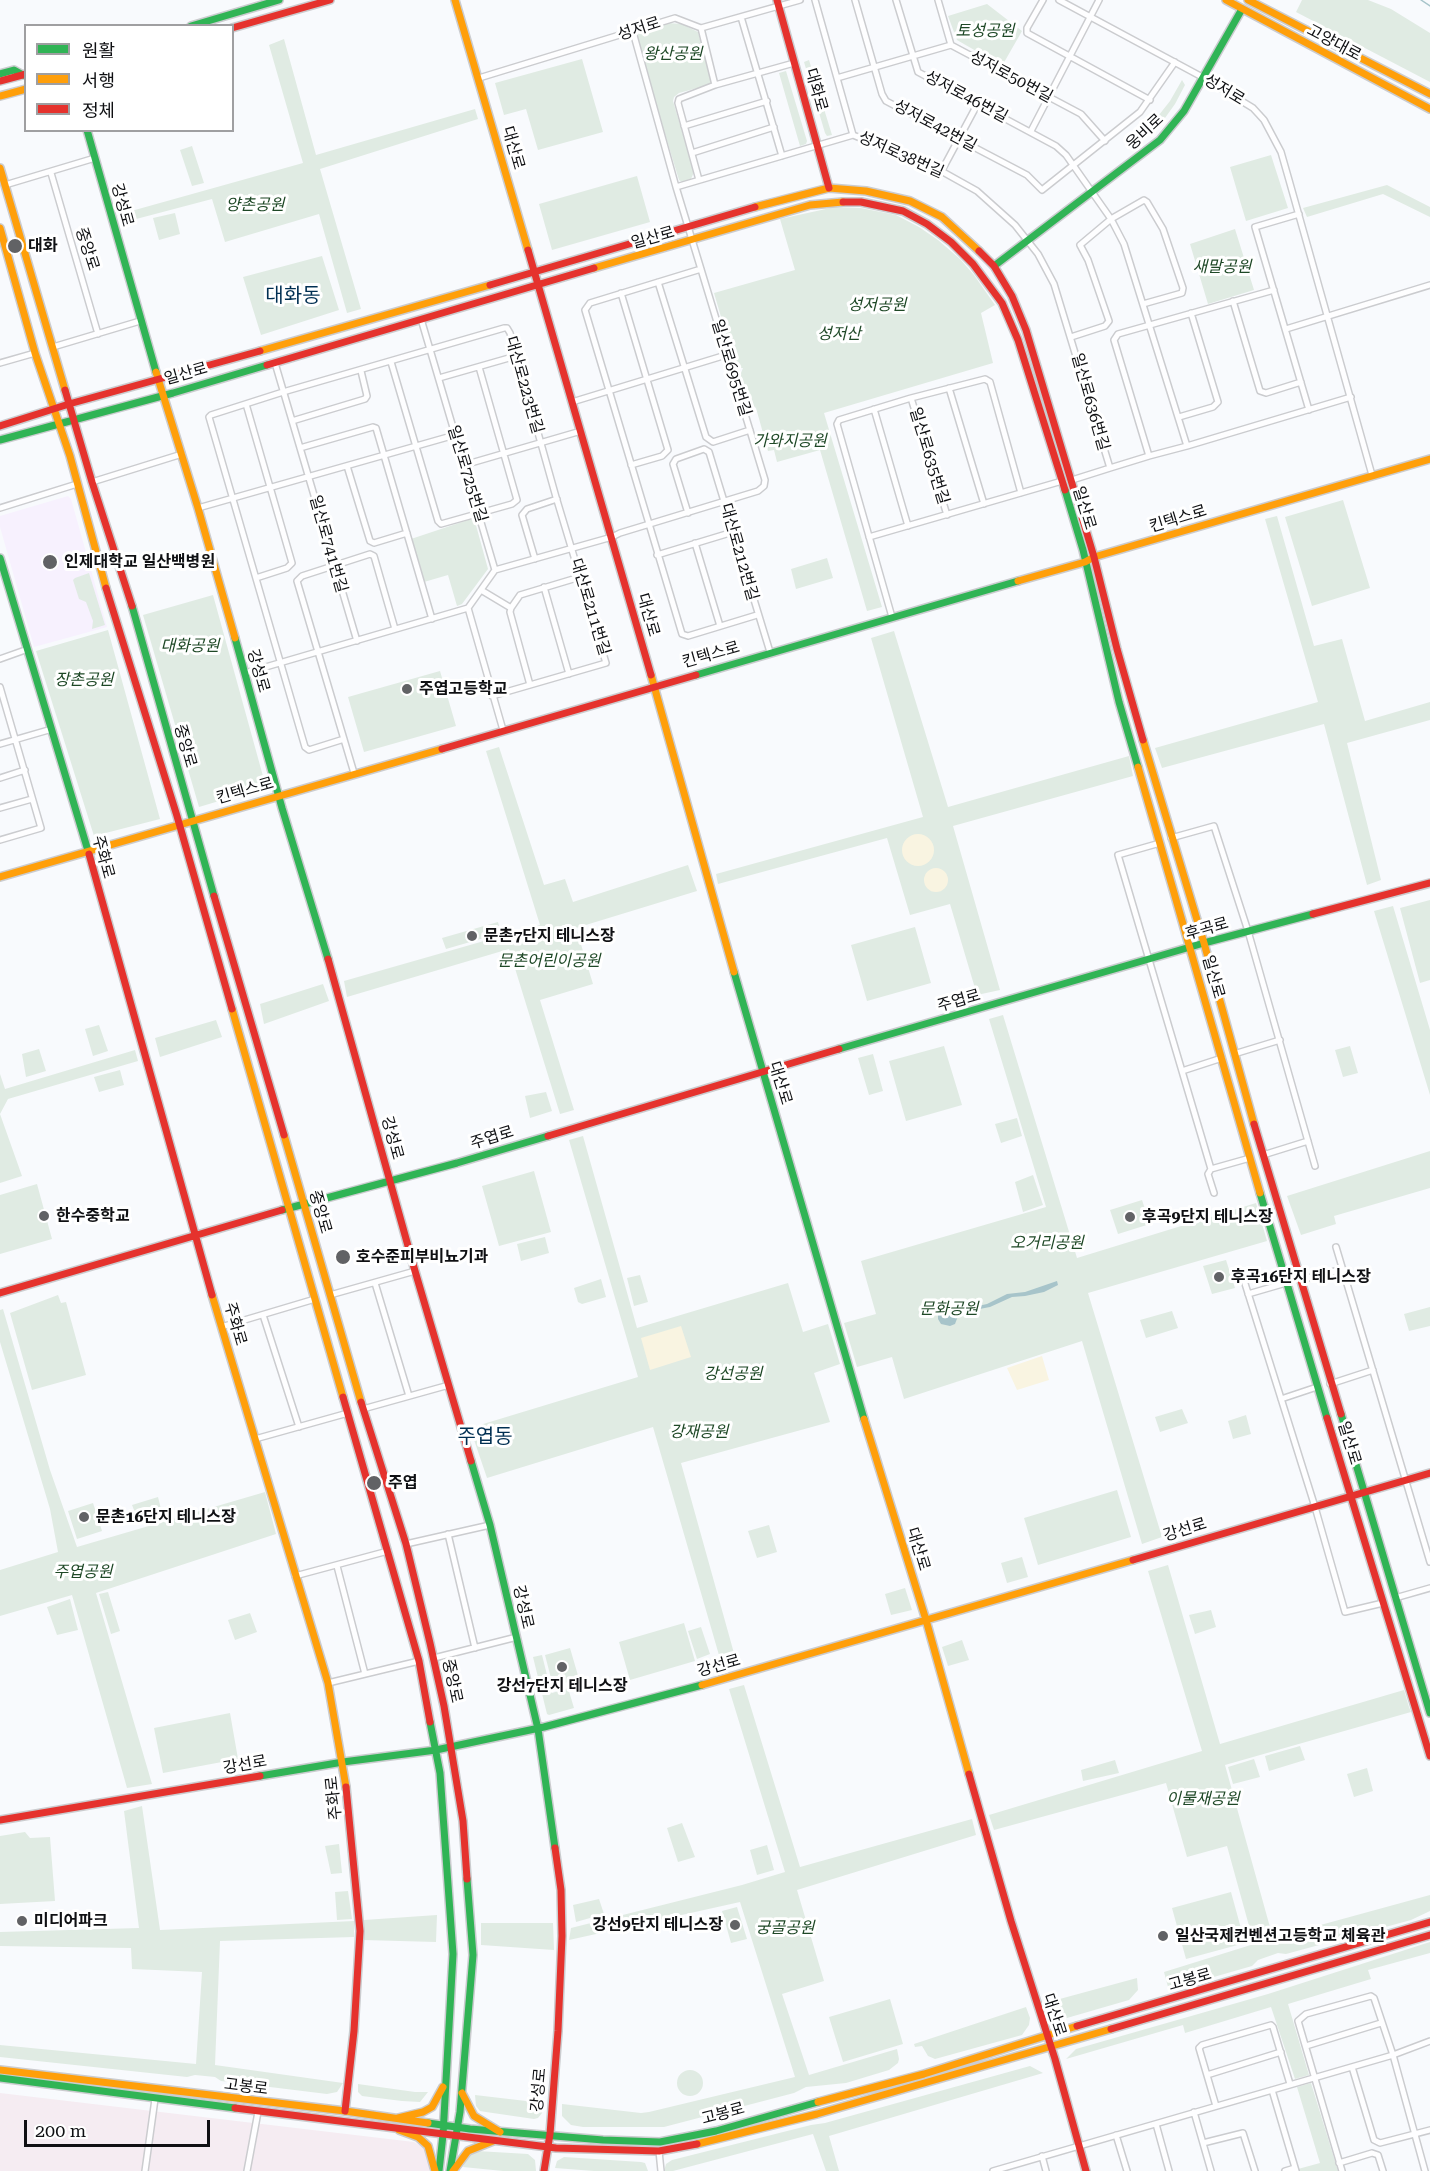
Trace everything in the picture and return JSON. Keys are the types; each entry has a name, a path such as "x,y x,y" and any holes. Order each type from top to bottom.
{"main road":[{"path":"198,24 279,0"},
{"path":"234,27 330,0"},
{"name":"대산로","path":"455,0 612,537 762,1071 859,1403 926,1620 1011,1921 1086,2171"},
{"name":"고양대로","path":"1226,0 1430,110"},
{"name":"고양대로","path":"1248,0 1430,94"},
{"name":"대화로","path":"778,3 829,188"},
{"name":"웅비로","path":"994,266 1160,140 1184,111 1242,9"},
{"path":"0,74 14,70 24,74"},
{"path":"0,81 24,74"},
{"path":"0,96 24,90"},
{"path":"0,101 8,94"},
{"name":"강성로","path":"88,132 140,321 198,508 279,795 337,988 415,1271 490,1525 538,1729 561,1890 562,1936 558,2031 550,2134 544,2171"},
{"name":"중앙로","path":"0,168 92,482 129,594 192,821 363,1409 406,1544 434,1658 463,1821 473,1955 462,2092 452,2171"},
{"name":"일산로","path":"0,426 69,404 412,308 796,195 829,188 866,191 910,201 942,217 994,266 1012,296 1026,330 1072,480 1117,649 1171,838 1204,943 1263,1155 1430,1713"},
{"name":"일산로","path":"0,440 75,421 275,363 784,212 834,202 861,202 886,206 903,211 927,224 951,242 974,264 1002,303 1018,340 1086,562 1119,702 1286,1283 1430,1756"},
{"name":"중앙로","path":"0,228 35,353 65,439 109,599 179,824 419,1661 440,1773 453,1954 444,2126 437,2171"},
{"name":"킨텍스로","path":"0,877 1086,562 1094,557 1430,459"},
{"name":"주화로","path":"1,563 88,851 221,1327 328,1683 344,1762 360,1930 354,2031 345,2111"},
{"name":"후곡로","path":"992,1005 1204,943 1430,883"},
{"name":"주엽로","path":"0,1293 304,1204 457,1163 762,1071 992,1005"},
{"name":"강선로","path":"0,1820 344,1762 436,1750 538,1729 723,1679 1430,1473"},
{"name":"고봉로","path":"0,2070 345,2111 444,2126 603,2140 660,2142 708,2133 924,2074 1430,1923"},
{"name":"고봉로","path":"0,2079 456,2137 548,2147 659,2151 718,2140 806,2116 1430,1935"},
{"path":"398,2118 432,2108 445,2082"},
{"path":"462,2092 474,2116 500,2132"},
{"path":"399,2130 418,2137 428,2146 437,2171"},
{"path":"452,2171 468,2151 493,2141"}],"street":[{"path":"716,85 701,28 741,17 778,3 800,0"},
{"name":"성저로38번길","path":"815,0 853,135 941,172 986,197 1028,241"},
{"name":"성저로42번길","path":"855,0 882,94 886,100 1027,175 1042,190 1072,166"},
{"name":"성저로46번길","path":"896,0 918,72 1056,146 1072,166 1111,219 1122,238 1148,323"},
{"name":"성저로50번길","path":"938,0 951,45 1081,114 1105,141"},
{"path":"1043,0 1027,28 1027,33 1150,100"},
{"name":"성저로","path":"1059,0 1204,78 1253,108 1264,120 1281,152 1372,475"},
{"path":"1030,131 1099,0"},
{"path":"741,17 782,156"},
{"name":"성저로","path":"479,78 675,18 701,28"},
{"name":"일산로695번길","path":"612,537 759,490 764,486 765,480 676,188 633,32"},
{"path":"837,78 951,45"},
{"path":"1072,166 1140,112 1175,62"},
{"path":"699,180 678,104 679,99 716,85 794,63"},
{"path":"684,126 767,101"},
{"path":"941,172 978,103"},
{"path":"692,153 774,127"},
{"path":"676,188 853,135"},
{"path":"5,185 95,158"},
{"name":"중앙로","path":"51,173 99,334"},
{"path":"1028,241 1046,267 1071,337 1105,326 1109,321 1088,260 1080,245 1111,219 1144,200 1163,229 1183,288 1182,293 1143,304"},
{"path":"1299,214 1255,227 1309,410"},
{"path":"631,467 662,456 668,450 621,294 701,269"},
{"path":"658,282 706,437 713,442 750,430"},
{"path":"1286,329 1430,285"},
{"path":"1149,456 1114,340 1118,334 1148,323 1274,290"},
{"name":"대산로212번길","path":"621,294 587,306 585,310 682,634 688,636 757,615 709,452 704,449 676,459 673,464 688,513"},
{"path":"1233,301 1260,391 1266,393 1301,382"},
{"path":"1179,417 1213,407 1218,402 1191,313"},
{"name":"일산로725번길","path":"421,319 495,570"},
{"path":"53,347 140,321"},
{"path":"1148,323 1187,446"},
{"name":"대산로223번길","path":"430,350 507,328 541,443"},
{"name":"일산로636번길","path":"1071,337 1110,468"},
{"path":"344,739 309,750 305,747 209,417 283,392 430,350"},
{"path":"0,363 35,353"},
{"path":"572,402 726,355"},
{"path":"439,378 516,356"},
{"path":"391,362 438,521 441,524 512,504 517,500 479,367"},
{"name":"일산로741번길","path":"275,363 357,641"},
{"path":"292,421 365,399 367,396 363,370"},
{"path":"892,617 837,424 839,420 985,379 990,382 1021,493"},
{"path":"949,388 984,504"},
{"name":"일산로636번길","path":"1072,480 1351,397"},
{"name":"일산로635번길","path":"912,398 946,515"},
{"path":"246,404 292,563 286,568 256,578"},
{"path":"874,409 908,526"},
{"path":"300,448 372,427 376,428 432,619"},
{"name":"대산로223번길","path":"464,465 581,431"},
{"path":"198,508 455,435"},
{"name":"대산로211번길","path":"492,696 606,663 541,443"},
{"path":"92,482 182,454"},
{"path":"347,466 370,540 374,543 407,533"},
{"name":"일산로635번길","path":"869,537 1062,481"},
{"path":"0,508 77,484"},
{"path":"535,559 522,515 527,508 557,499"},
{"path":"657,555 733,532"},
{"name":"대산로211번길","path":"495,570 612,537"},
{"path":"695,543 720,626"},
{"path":"354,773 297,581 302,576 370,554 375,556 395,629"},
{"path":"245,673 468,608 495,570"},
{"path":"530,685 510,612 511,608 520,595 580,577"},
{"path":"544,587 569,674"},
{"path":"482,590 511,608"},
{"path":"468,608 503,730"},
{"path":"757,615 770,652"},
{"path":"0,659 28,649"},
{"path":"0,687 41,828 0,840"},
{"path":"0,744 52,729"},
{"path":"0,778 25,770"},
{"path":"0,808 32,799"},
{"path":"1171,838 1214,826 1248,931 1315,1166"},
{"path":"1160,843 1118,855 1211,1169"},
{"path":"1234,1054 1280,1040"},
{"path":"1182,1071 1222,1058"},
{"path":"1263,1155 1308,1141"},
{"path":"1214,1193 1208,1174 1211,1169 1250,1158"},
{"path":"1336,1247 1430,1562"},
{"path":"1300,1281 1342,1269"},
{"path":"330,1295 415,1271"},
{"path":"1242,1274 1315,1507 1345,1612 1383,1603"},
{"path":"375,1283 409,1396"},
{"path":"1248,1294 1286,1283"},
{"path":"221,1327 315,1299"},
{"name":"주화로","path":"263,1315 299,1426"},
{"path":"1330,1384 1373,1370"},
{"path":"363,1409 449,1385"},
{"path":"1281,1398 1317,1387"},
{"path":"255,1438 348,1413"},
{"path":"406,1544 490,1525"},
{"path":"448,1534 475,1648"},
{"path":"294,1576 389,1550"},
{"path":"337,1566 365,1674"},
{"path":"1395,1598 1430,1588"},
{"path":"434,1658 517,1637"},
{"path":"328,1683 419,1661"},
{"path":"1341,2171 1299,2024 1302,2016 1373,1997 1425,2171"},
{"path":"1305,2046 1381,2023"},
{"path":"1216,2106 1200,2046 1271,2025 1274,2027 1290,2084"},
{"path":"993,2171 1004,2170 1079,2145 1352,2067 1430,2041"},
{"path":"1207,2075 1281,2052"},
{"path":"1352,2067 1374,2140 1380,2143 1430,2130"},
{"path":"1272,2090 1295,2170 1285,2171"},
{"path":"146,2171 155,2099"},
{"name":"고봉로","path":"247,2171 258,2112"},
{"path":"1194,2112 1212,2171"},
{"path":"1156,2124 1169,2171"},
{"path":"1203,2143 1243,2133 1255,2171"},
{"path":"1116,2135 1127,2171"},
{"path":"659,2151 661,2171"},
{"path":"1339,2163 1372,2153 1378,2155 1383,2171"},
{"path":"1042,2156 1046,2171"}],"shaded area":[{"name":"인제대학교 일산백병원","path":"68,496 71,499 107,627 34,647 0,527 0,516"},
{"path":"0,2093 414,2142 425,2148 430,2164 429,2171 0,2171"}],"green space":[{"path":"1302,0 1368,0 1391,9 1430,33 1430,82 1296,12"},
{"name":"토성공원","path":"987,4 1022,31 1002,66 957,40 948,16"},
{"name":"왕산공원","path":"668,23 682,24 698,32 712,84 679,93 674,97 673,101 694,172 691,179 682,182 679,180 636,39 638,34"},
{"name":"양촌공원","path":"284,39 316,155 475,109 478,119 320,169 361,309 347,313 319,214 225,242 212,199 121,223 117,215 303,163 269,45"},
{"path":"582,59 603,132 538,150 526,109 504,115 495,83"},
{"path":"809,60 832,135 827,136 825,133 804,62"},
{"path":"786,71 807,141 806,144 800,146 779,73"},
{"path":"1182,80 1185,85 1175,104 1160,125 1138,145 1135,140 1170,101"},
{"path":"192,146 204,183 192,186 180,150"},
{"path":"1271,155 1288,208 1246,221 1230,167"},
{"path":"637,176 650,222 552,250 539,204"},
{"path":"1387,185 1430,207 1430,217 1383,194 1307,217 1303,208"},
{"name":"성저공원","path":"835,207 861,208 896,215 919,227 960,259 995,305 981,313 993,363 824,413 882,607 867,611 820,450 777,462 774,450 768,451 756,408 746,400 739,378 743,368 736,368 714,293 795,270 780,219"},
{"path":"175,213 180,234 159,240 153,218"},
{"name":"새말공원","path":"1235,229 1254,290 1208,304 1190,244"},
{"path":"322,256 339,310 261,335 243,277"},
{"path":"1343,500 1370,588 1312,606 1285,517"},
{"path":"1277,516 1314,646 1342,639 1365,721 1430,702 1430,720 1347,743 1381,880 1367,885 1324,724 1162,768 1155,748 1318,702 1265,519"},
{"path":"474,518 488,569 462,604 457,606 448,575 424,582 411,539"},
{"path":"827,558 833,578 796,589 791,569"},
{"path":"89,573 105,625 92,629 93,621 86,602 79,599 73,580"},
{"name":"대화공원","path":"213,595 266,787 199,807 143,615"},
{"name":"장촌공원","path":"108,630 160,819 94,836 36,651"},
{"path":"894,631 948,807 1129,756 1133,776 953,826 1000,990 977,995 950,904 910,915 887,838 718,884 716,874 923,817 871,638"},
{"path":"440,671 456,726 364,752 348,697"},
{"name":"문촌어린이공원","path":"499,747 544,885 565,879 573,902 688,865 697,891 576,928 593,984 540,1000 574,1110 560,1114 509,949 347,997 344,981 540,925 486,751"},
{"path":"1430,900 1430,980 1420,983 1400,908"},
{"path":"1393,906 1430,1030 1430,1095 1374,911"},
{"name":"문촌7단지 테니스장","path":"498,922 501,933 446,949 442,938"},
{"path":"915,927 931,983 867,1001 851,945"},
{"path":"323,984 329,1001 264,1024 260,1004"},
{"name":"문화공원","path":"1003,1015 1077,1258 1256,1203 1267,1241 1088,1293 1162,1537 1142,1544 1082,1341 904,1399 892,1357 857,1367 844,1323 876,1314 861,1261 1046,1207 989,1019"},
{"path":"216,1020 222,1037 160,1057 155,1038"},
{"path":"99,1025 108,1051 93,1056 85,1029"},
{"path":"944,1046 962,1105 906,1121 889,1061"},
{"path":"1350,1046 1358,1073 1343,1077 1335,1050"},
{"path":"39,1049 46,1071 26,1077 22,1054"},
{"path":"135,1050 138,1061 8,1099 0,1114 0,1074 5,1089"},
{"path":"873,1054 883,1091 869,1095 858,1058"},
{"path":"120,1070 124,1085 99,1092 94,1077"},
{"path":"546,1092 552,1111 530,1118 525,1096"},
{"path":"0,1114 22,1176 0,1183"},
{"path":"1017,1118 1022,1136 1001,1143 995,1124"},
{"name":"강선공원","path":"583,1136 637,1328 788,1283 803,1332 828,1324 840,1364 814,1373 830,1422 681,1463 737,1664 723,1669 653,1427 487,1478 470,1428 638,1377 569,1140"},
{"path":"1430,1151 1430,1188 1334,1216 1336,1224 1301,1235 1287,1196"},
{"path":"534,1171 551,1232 499,1246 482,1186"},
{"path":"1033,1175 1043,1205 1023,1212 1015,1182"},
{"path":"37,1184 52,1239 0,1254 0,1195"},
{"name":"후곡9단지 테니스장","path":"1142,1200 1150,1224 1118,1234 1110,1210"},
{"path":"545,1237 549,1253 521,1261 517,1244"},
{"name":"후곡16단지 테니스장","path":"1226,1260 1235,1288 1212,1294 1203,1266"},
{"path":"640,1275 648,1302 634,1306 627,1278"},
{"path":"601,1279 606,1297 582,1304 578,1302 574,1288"},
{"path":"58,1295 61,1303 66,1302 86,1375 32,1390 10,1313"},
{"path":"1430,1307 1430,1326 1409,1331 1404,1314"},
{"name":"주엽공원","path":"3,1309 50,1470 77,1547 265,1492 276,1534 96,1593 152,1784 127,1788 72,1595 0,1616 0,1570 58,1552 50,1509 0,1342 0,1310"},
{"path":"1172,1311 1178,1328 1146,1338 1140,1320"},
{"path":"1182,1409 1188,1423 1160,1432 1155,1417"},
{"path":"1246,1415 1251,1434 1233,1439 1228,1421"},
{"path":"1117,1490 1131,1537 1038,1565 1024,1518"},
{"path":"158,1497 162,1513 138,1520 132,1505"},
{"name":"문촌16단지 테니스장","path":"93,1503 102,1531 77,1539 68,1511"},
{"path":"769,1525 777,1552 757,1558 748,1531"},
{"path":"1022,1557 1028,1577 1007,1583 1001,1563"},
{"name":"이물재공원","path":"1168,1565 1220,1744 1404,1690 1411,1712 1225,1765 1273,1938 1430,1895 1430,1911 1411,1920 1286,1954 1278,1953 1258,1960 1252,1966 1172,1989 1168,1987 1164,1972 1254,1944 1227,1846 1187,1857 1166,1783 994,1830 989,1815 1202,1751 1148,1571"},
{"path":"905,1588 912,1610 891,1615 885,1594"},
{"path":"108,1592 120,1631 111,1634 99,1594"},
{"path":"70,1599 78,1630 57,1635 47,1607"},
{"path":"1211,1610 1216,1627 1195,1634 1189,1615"},
{"path":"250,1613 257,1632 235,1640 228,1620"},
{"path":"684,1623 695,1661 630,1680 619,1642"},
{"path":"701,1627 710,1654 697,1659 688,1631"},
{"path":"962,1640 969,1660 948,1666 942,1647"},
{"name":"강선7단지 테니스장","path":"570,1648 579,1679 553,1686 545,1655"},
{"path":"542,1655 552,1693 568,1688 574,1708 547,1714 533,1657"},
{"name":"궁골공원","path":"744,1685 800,1867 972,1819 976,1835 797,1890 824,1981 782,1994 809,2075 897,2049 898,2063 889,2070 846,2083 806,2087 794,2093 664,2127 571,2125 562,2116 562,2104 641,2113 795,2077 740,1902 569,1940 571,1928 785,1872 729,1689"},
{"path":"230,1713 238,1759 163,1773 154,1728"},
{"path":"1300,1746 1305,1760 1269,1771 1265,1756"},
{"path":"1254,1759 1260,1777 1233,1784 1228,1767"},
{"path":"1115,1760 1119,1773 1083,1781 1081,1770"},
{"path":"1367,1768 1373,1791 1354,1797 1347,1774"},
{"path":"142,1806 160,1930 354,1921 354,1937 220,1941 215,2065 343,2083 337,2092 327,2094 221,2081 215,2077 195,2075 187,2077 0,2057 0,2045 196,2064 202,1972 132,1969 131,1948 0,1946 0,1932 139,1928 124,1811"},
{"path":"682,1823 695,1857 678,1862 667,1828"},
{"path":"25,1832 30,1838 50,1837 55,1901 0,1904 0,1836"},
{"path":"339,1844 342,1873 331,1874 325,1846"},
{"path":"767,1845 774,1870 757,1875 750,1850"},
{"path":"348,1891 352,1919 337,1920 335,1892"},
{"path":"1231,1892 1245,1943 1186,1959 1172,1908"},
{"path":"599,1899 604,1914 576,1922 573,1905"},
{"name":"강선9단지 테니스장","path":"737,1907 747,1939 731,1943 722,1911"},
{"path":"437,1915 436,1942 363,1940 364,1920"},
{"path":"481,1923 553,1923 554,1950 481,1945"},
{"path":"1430,1942 1430,1953 1368,1970 1371,1979 1288,2004 1309,2075 1295,2079 1271,2007 1185,2033 1183,2025 1066,2059 1076,2049 1268,1994"},
{"path":"1137,1978 1138,1990 1129,2000 1060,2020 1051,2016 1046,2009 1045,2003"},
{"path":"890,1999 903,2044 843,2062 829,2017"},
{"path":"1026,2007 1030,2018 1029,2025 1022,2035 935,2059 928,2056 922,2046 915,2047 914,2044"},
{"path":"1030,2066 1043,2073 829,2136 839,2171 826,2171 813,2134 673,2171 664,2171 666,2164 672,2160 825,2123"},
{"path":"690,2070 699,2074 703,2083 699,2092 690,2096 681,2092 677,2083 681,2074"},
{"path":"1311,2083 1338,2171 1298,2171 1298,2169 1320,2163 1297,2087"},
{"path":"358,2084 428,2092 420,2102 402,2101 362,2096 358,2092"},
{"path":"475,2095 543,2103 542,2113 534,2119 480,2111 476,2106"},
{"path":"477,2151 528,2154 535,2160 536,2171 503,2171 463,2167 467,2157"},
{"path":"564,2157 641,2162 645,2163 648,2171 555,2168 557,2161"}],"sand":[{"path":"918,834 929,839 934,850 929,861 918,866 907,861 902,850 907,839"},
{"path":"936,868 941,869 947,875 947,885 941,891 936,892 931,891 925,885 924,880 925,875 931,869"},
{"path":"681,1326 691,1357 650,1370 641,1338"},
{"path":"1042,1356 1049,1380 1017,1390 1007,1368"}],"water":[{"path":"1057,1281 1058,1285 1044,1292 1012,1297 990,1307 969,1311 958,1316 955,1324 950,1326 941,1324 938,1319 938,1312 943,1307 950,1306 959,1310 987,1304 1007,1294 1025,1292"}],"waterway":[{"path":"1421,0 1430,6"}],"traffic: fast":[{"path":"198,24 279,0"},
{"path":"994,266 1160,140 1184,111 1242,9"},
{"path":"0,74 14,70 23,75"},
{"path":"88,132 156,372"},
{"path":"0,440 267,365"},
{"path":"1065,490 1083,550 1119,702 1138,767"},
{"path":"0,558 89,854"},
{"path":"696,675 1018,581"},
{"path":"132,606 214,896"},
{"path":"235,638 282,808 328,959"},
{"path":"839,1049 1204,943 1313,914"},
{"path":"734,972 864,1419"},
{"path":"282,1210 548,1136"},
{"path":"1260,1193 1327,1418"},
{"path":"1341,1414 1430,1713"},
{"path":"471,1461 490,1525 538,1729 555,1848"},
{"path":"260,1776 436,1750 544,1727 702,1685"},
{"path":"430,1722 440,1773 453,1954 439,2171"},
{"path":"450,2171 460,2112 473,1955 467,1879"},
{"path":"0,2078 235,2108"},
{"path":"428,2123 470,2129 603,2140 660,2142 716,2131 818,2102"}],"traffic: slow":[{"path":"455,0 528,250"},
{"path":"1226,0 1430,109"},
{"path":"1248,0 1430,94"},
{"path":"0,96 24,90"},
{"path":"0,168 65,390"},
{"path":"755,207 829,188 866,191 910,201 942,217 979,251"},
{"path":"594,268 810,205 843,202"},
{"path":"0,228 35,353 70,456 106,588"},
{"path":"260,351 490,285"},
{"path":"156,372 235,638"},
{"path":"1018,581 1430,459"},
{"path":"651,675 734,972"},
{"path":"1143,740 1204,943 1254,1124"},
{"path":"0,877 442,749"},
{"path":"1138,767 1260,1193"},
{"path":"232,1009 343,1397"},
{"path":"284,1135 361,1402"},
{"path":"212,1295 328,1683 346,1787"},
{"path":"864,1419 926,1620 969,1774"},
{"path":"702,1685 1133,1560"},
{"path":"818,2102 924,2074 1077,2026"},
{"path":"697,2144 817,2114 1111,2029"},
{"path":"0,2070 428,2123"},
{"path":"398,2118 423,2112 432,2107 443,2087"},
{"path":"462,2093 474,2116 500,2132"},
{"path":"399,2130 418,2137 428,2146 435,2171"},
{"path":"453,2171 468,2151 493,2141"}],"traffic: jam":[{"path":"234,27 330,0"},
{"path":"777,0 829,188"},
{"path":"0,81 24,75"},
{"path":"843,202 861,202 903,211 927,224 951,242 973,264 1002,303 1018,340 1065,490"},
{"path":"490,285 755,207"},
{"path":"528,250 651,675"},
{"path":"979,251 994,266 1012,296 1026,330 1094,557 1143,740"},
{"path":"267,365 594,268"},
{"path":"0,426 69,404 260,351"},
{"path":"65,390 132,606"},
{"path":"106,588 177,816 232,1009"},
{"path":"442,749 696,675"},
{"path":"89,854 212,1295"},
{"path":"1313,914 1430,883"},
{"path":"214,896 284,1135"},
{"path":"328,959 415,1271 471,1461"},
{"path":"548,1136 839,1049"},
{"path":"1254,1124 1341,1414"},
{"path":"0,1293 282,1210"},
{"path":"343,1397 419,1661 430,1722"},
{"path":"361,1402 406,1544 430,1643 444,1706 463,1821 467,1879"},
{"path":"1327,1418 1430,1756"},
{"path":"1133,1560 1430,1473"},
{"path":"969,1774 1011,1921 1055,2059 1086,2171"},
{"path":"0,1820 260,1776"},
{"path":"345,2111 354,2031 360,1931 346,1787"},
{"path":"544,2171 550,2134 558,2031 562,1936 561,1890 555,1848"},
{"path":"1077,2026 1430,1922"},
{"path":"1111,2029 1430,1935"},
{"path":"235,2108 556,2148 659,2151 697,2144"}],"place":[{"name":"대화","path":"15,246"},
{"name":"인제대학교 일산백병원","path":"50,562"},
{"name":"주엽고등학교","path":"407,689"},
{"name":"문촌7단지 테니스장","path":"472,936"},
{"name":"한수중학교","path":"44,1216"},
{"name":"후곡9단지 테니스장","path":"1130,1217"},
{"name":"호수준피부비뇨기과","path":"343,1257"},
{"name":"후곡16단지 테니스장","path":"1219,1277"},
{"name":"주엽","path":"374,1483"},
{"name":"문촌16단지 테니스장","path":"84,1517"},
{"name":"강선7단지 테니스장","path":"562,1667"},
{"name":"미디어파크","path":"22,1921"},
{"name":"강선9단지 테니스장","path":"735,1925"},
{"name":"일산국제컨벤션고등학교 체육관","path":"1163,1936"}],"district":[{"name":"대화동","path":"293,296"},
{"name":"주엽동","path":"485,1437"}],"park label":[{"name":"성저산","path":"839,334"},
{"name":"가와지공원","path":"790,441"},
{"name":"오거리공원","path":"1047,1243"},
{"name":"강재공원","path":"699,1432"}]}
